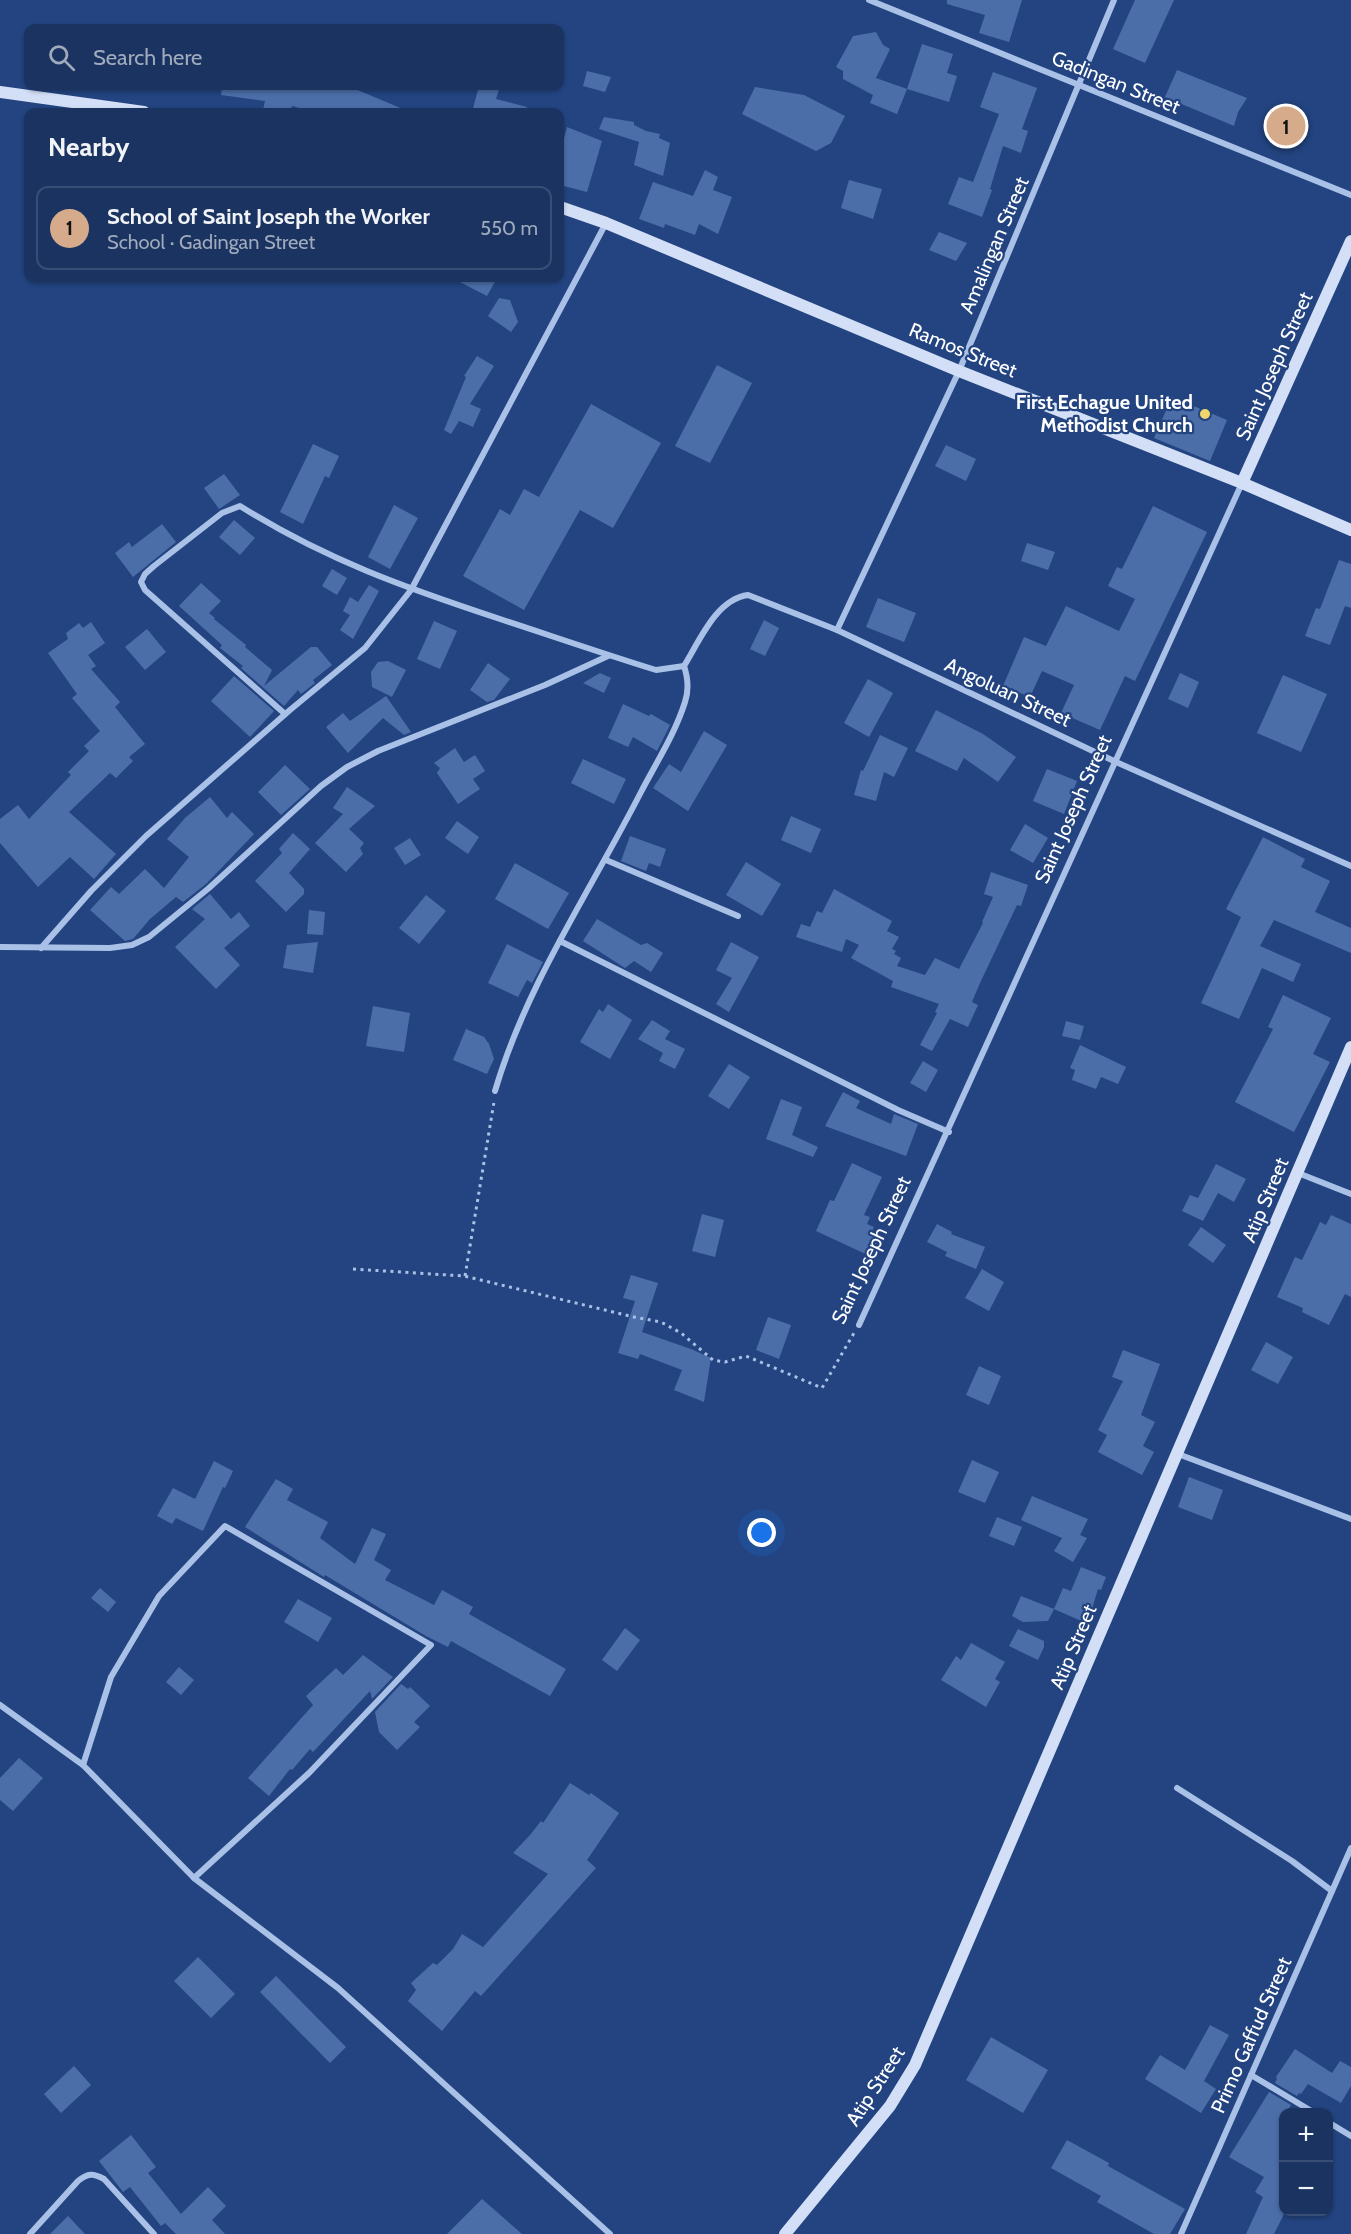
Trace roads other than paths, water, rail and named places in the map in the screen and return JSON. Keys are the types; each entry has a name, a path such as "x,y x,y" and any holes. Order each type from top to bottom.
{"main road":[{"path":"0,92 115,108"},
{"name":"Ramos Street","path":"564,208 606,223 959,370 1242,483 1351,530"},
{"name":"Saint Joseph Street","path":"1242,483 1351,241"},
{"name":"Atip Street","path":"785,2234 890,2106 915,2065 1351,1047"}],"street":[{"name":"Gadingan Street","path":"869,0 1351,195"},
{"name":"Amalingan Street","path":"837,630 959,370 1114,0"},
{"path":"41,948 91,891 146,836 285,714 365,648 411,590 606,223"},
{"name":"Saint Joseph Street","path":"859,1325 916,1197 949,1132 1242,483"},
{"path":"285,714 145,590 141,582 145,574 222,513 240,506 299,541 411,590 656,670 684,666 687,677 686,700 676,725 606,860 560,941 513,1037 495,1091"},
{"name":"Angoluan Street","path":"684,666 716,614 740,596 748,596 837,630 1116,762 1351,866"},
{"path":"0,947 110,948 132,945 149,937 209,888 321,786 348,767 378,751 545,685 609,655"},
{"path":"606,860 738,916"},
{"path":"560,941 898,1110 949,1132"},
{"path":"1298,1173 1351,1194"},
{"path":"1178,1454 1351,1519"},
{"path":"83,1765 111,1677 153,1606 159,1596 225,1526 431,1645 309,1773 194,1878"},
{"path":"0,1705 83,1765 194,1878 338,1988 610,2234"},
{"path":"1178,1788 1299,1866 1332,1892"},
{"name":"Primo Gaffud Street","path":"1181,2234 1351,1848"},
{"path":"1251,2075 1305,2108"},
{"path":"1333,2125 1351,2136"},
{"path":"30,2234 86,2175 95,2175 104,2180 154,2234"}],"place":[{"name":"School of Saint Joseph the Worker","path":"1286,126"},
{"name":"First Echague United Methodist Church","path":"1205,414"}]}
